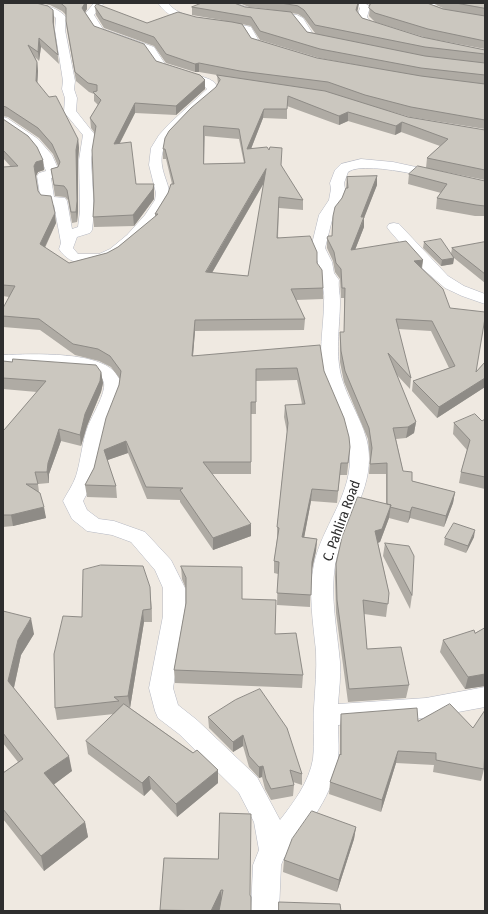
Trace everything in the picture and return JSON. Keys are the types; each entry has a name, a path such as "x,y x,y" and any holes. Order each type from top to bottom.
{"street":[{"path":"22,3 53,11 61,17 60,30 69,81 68,88 71,98 70,109 72,115 89,135 85,160 87,205 85,230 71,234 66,249 72,257 91,260 108,256 116,252 149,222 160,205 164,193 160,187 155,159 159,144 168,133 214,88 205,81 172,71 158,64 153,51 150,49 98,31 89,15 99,3"},
{"path":"163,3 168,12 182,18 247,29 250,31 255,44 284,52"},
{"path":"229,3 236,8 294,17 300,20 309,36 336,42"},
{"path":"359,3 365,7 362,17 366,23 390,32"},
{"path":"429,3 430,8 438,12 485,21"},
{"path":"172,71 221,80"},
{"path":"3,121 34,142 46,155 53,173 44,176 48,201 60,201 68,243"},
{"name":"C. Pahlira Road","path":"273,850 304,808 316,788 324,766 328,664 324,629 325,564 358,482 360,457 354,433 336,390 330,362 331,280 326,273 325,262 318,248 326,215 333,207 336,200 337,183 342,170 355,164 372,163 393,166 485,186"},
{"path":"394,227 436,273 449,284 485,299"},
{"path":"3,360 51,359 92,365 108,373 113,384 109,399 97,427 85,478 74,501 79,514 94,526 114,528 138,537 163,566 174,588 174,616 161,688 167,711 188,727 248,786 267,820 273,850 267,865 265,911"},
{"path":"326,715 423,710 459,704 485,697"}],"building":[{"path":"3,3 36,3 48,6 53,10 53,22 58,55 39,38 38,52 28,45 37,62 36,81 49,97 56,96 78,139 76,150 76,212 71,212 67,190 64,186 54,185 51,169 58,167 60,162 52,144 38,128 3,106"},
{"path":"61,3 85,3 82,8 94,26 144,44 156,61 200,75 205,80 176,106 135,103 114,144 131,142 136,184 154,184 153,189 133,215 93,217 94,201 92,150 96,126 90,118 101,100 93,92 97,91 97,85 88,83 75,72 66,21 66,8"},
{"path":"202,3 234,3 245,7 291,12 307,32 425,56 485,63 485,75 421,68 320,49 260,31 251,17 192,7"},
{"path":"281,3 358,3 356,10 362,18 422,37 485,50 485,54 425,47 315,25 304,10 298,6"},
{"path":"371,3 427,3 443,9 485,16 485,41 428,29 375,13 369,8"},
{"path":"456,3 485,3 485,8"},
{"path":"97,4 147,23 178,12 196,17 242,24 251,38 317,58 421,76 485,84 485,120 411,107 365,95 328,82 240,71 199,63 195,64 166,54 154,37 103,19 95,7"},
{"path":"217,75 325,91 408,117 485,130 485,170 427,158 448,139 402,122 396,126 348,112 339,116 288,96 287,109 264,109 247,149 267,147 269,150 270,147 282,148 281,165 303,200 279,197 277,238 310,236 317,252 317,263 322,270 323,288 291,289 305,319 195,320 192,356 320,345 324,371 344,418 350,447 348,463 341,463 338,491 312,489 302,537 317,539 312,562 311,595 277,593 279,562 274,561 279,528 277,527 288,423 285,405 305,404 297,368 256,369 256,402 251,402 251,462 203,462 251,524 213,538 180,490 183,488 146,487 126,441 104,450 116,486 85,485 94,468 106,418 119,385 121,371 110,356 98,349 73,344 39,319 3,316 3,308 15,286 3,285 3,167 18,166 3,150 3,119 28,136 37,147 43,160 36,162 34,166 38,191 41,195 51,196 55,213 40,244 69,263 107,253 118,247 158,214 155,214 168,193 171,184 174,184 165,149 163,149 165,138 169,131 191,108 216,87 220,80","holes":["204,126 239,129 245,163 204,164","266,169 248,276 206,272"]},
{"path":"418,166 485,181 485,206 437,198 447,184 409,174"},
{"path":"377,176 361,217 364,217 351,250 406,241 423,260 414,261 443,289 450,308 485,312 476,372 485,362 485,378 439,407 413,381 455,366 432,321 396,319 411,378 388,353 416,422 408,427 393,428 403,471 412,472 412,481 455,492 446,516 412,507 410,512 390,507 391,505 387,504 387,463 370,464 372,448 369,428 345,371 341,351 340,332 344,332 345,288 342,288 341,269 336,263 334,252 327,238 328,236 332,236 335,207 342,198 346,188 348,188 347,177"},
{"path":"441,239 454,258 442,260 424,242"},
{"path":"485,242 485,274 452,248"},
{"path":"13,359 96,365 101,372 100,381 85,414 80,435 59,429 48,463 47,472 35,472 38,484 26,484 40,493 44,507 11,515 3,515 3,430 46,381 3,378 3,361 12,362"},
{"path":"475,414 482,421 485,419 485,477 461,472 470,440 454,423"},
{"path":"358,497 391,505 382,529 375,531 389,593 388,604 363,600 367,649 401,647 409,685 349,689 337,600 336,564 342,537"},
{"path":"454,523 475,530 468,546 445,538"},
{"path":"385,543 409,546 414,556 412,595"},
{"path":"101,565 143,566 150,587 151,609 143,610 128,696 114,697 119,701 55,708 54,654 63,616 82,617 83,570"},
{"path":"181,566 242,567 242,599 276,600 275,634 296,633 303,675 174,670 186,603 186,578"},
{"path":"3,611 31,618 18,640 8,681 69,756 44,773 85,822 41,856 3,809 3,773 23,759 3,733"},
{"path":"485,628 485,674 468,677 443,640 474,630 475,633"},
{"path":"260,689 287,728 302,774 290,770 294,785 271,789 266,779 263,766 259,767 249,756 243,735 233,742 208,717 235,700"},
{"path":"124,704 193,753 197,750 218,770 176,804 149,776 142,783 86,741"},
{"path":"450,704 473,728 485,710 484,769 436,760 436,753 398,751 382,800 330,782 340,754 341,755 341,714 417,708 418,721"},
{"path":"312,811 356,827 339,880 284,860 292,839"},
{"path":"220,813 251,814 251,911 219,911 223,890 221,890 211,911 160,910 164,858 218,859"},
{"path":"279,902 340,904 341,911 279,911"}]}
